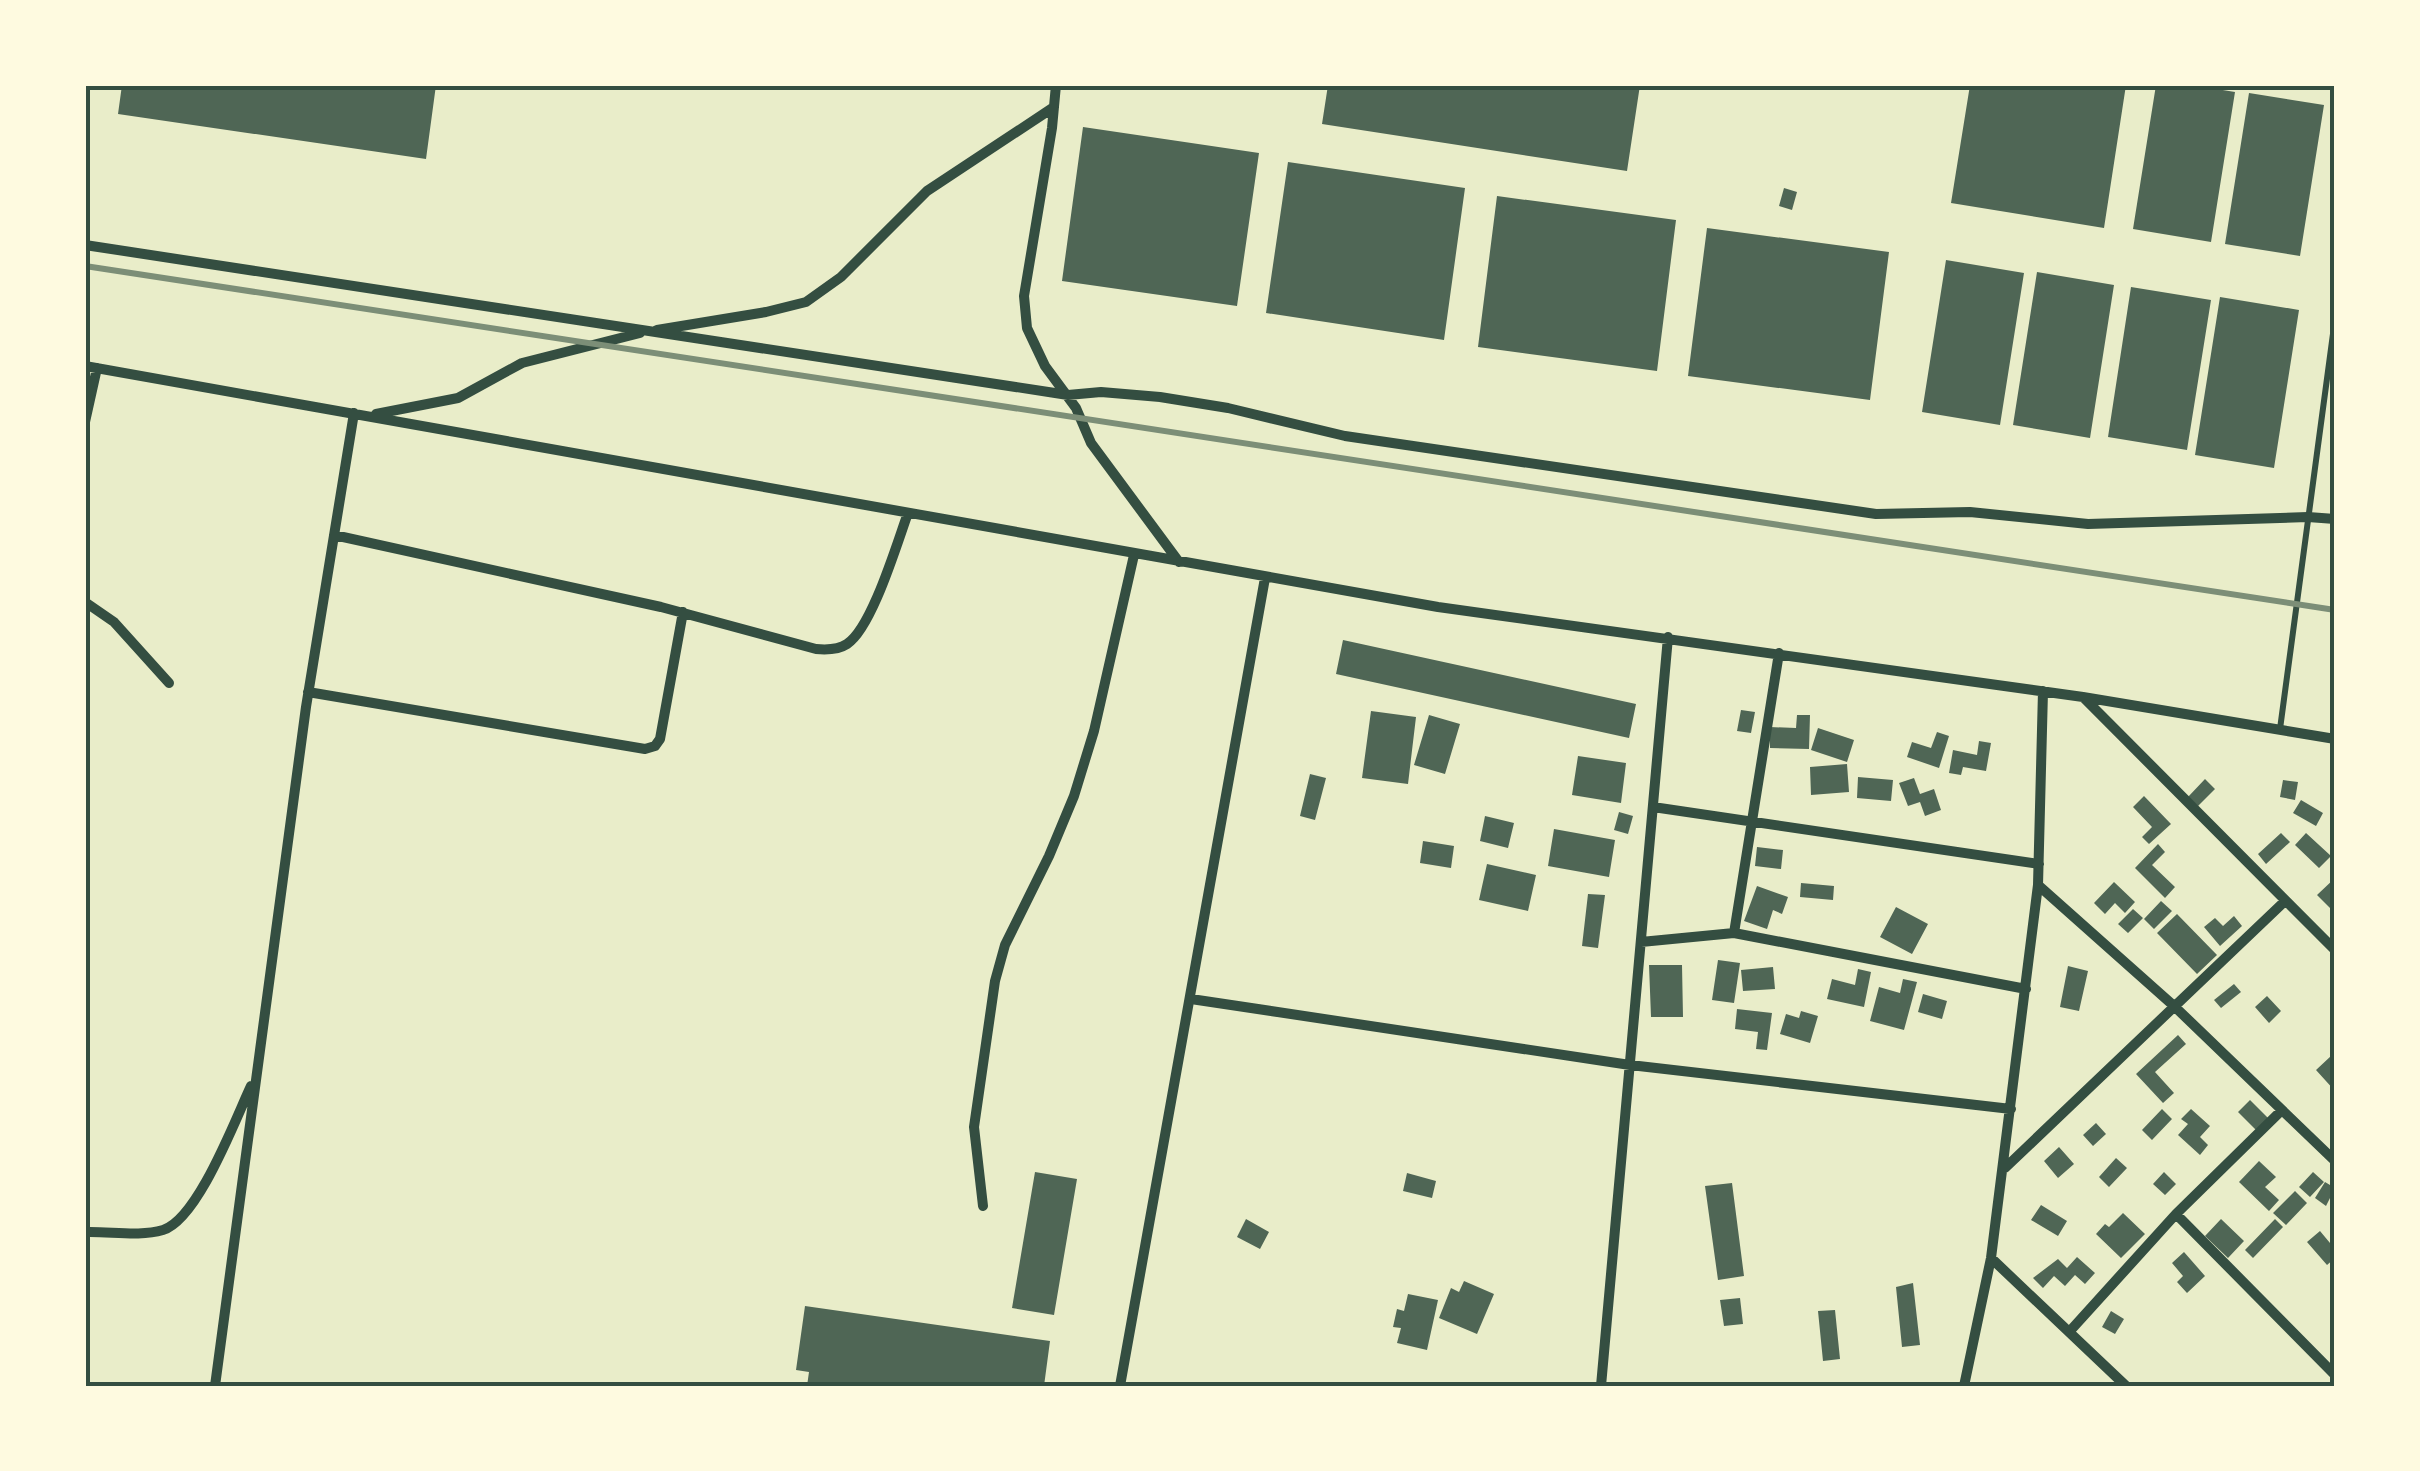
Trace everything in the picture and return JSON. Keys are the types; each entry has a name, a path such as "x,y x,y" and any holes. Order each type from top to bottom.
{"street":[{"path":"1056,85 1024,296 1027,328 1034,347 1068,395 1091,443 1180,563"},
{"path":"369,415 458,398 522,363 646,331 806,302 842,277 927,191 1054,107"},
{"path":"85,246 1068,395 1101,392 1160,397 1228,408 1346,436 1876,514 1970,512 2088,524 2308,516 2335,519"},
{"path":"85,422 91,367 1438,607 2043,691 2335,738"},
{"path":"214,1386 308,692 354,413"},
{"path":"334,535 683,612 816,649 846,646 861,631 908,513"},
{"path":"982,1206 974,1127 995,982 1006,945 1074,796 1094,731 1134,555"},
{"path":"1120,1386 1265,578"},
{"path":"85,602 114,622 169,684"},
{"path":"308,692 650,748 660,739 683,612"},
{"path":"1601,1386 1668,637"},
{"path":"1734,933 1779,653"},
{"path":"1964,1386 1992,1258 2038,885 2043,691"},
{"path":"2083,697 2335,950"},
{"path":"1653,807 2038,864"},
{"path":"2038,885 2174,1006 2335,1161"},
{"path":"2004,1169 2285,901"},
{"path":"1641,942 1734,933 2026,989"},
{"path":"1191,998 1630,1064 2011,1109"},
{"path":"85,1232 151,1233 180,1220 199,1196 256,1076"},
{"path":"2070,1331 2176,1214 2282,1110"},
{"path":"2176,1214 2335,1375"},
{"path":"1992,1258 2126,1386"}],"lane":[{"path":"2280,730 2335,319"}],"building":[{"path":"122,85 436,85 426,159 118,114"},
{"path":"1328,85 1640,85 1627,171 1322,124"},
{"path":"1970,85 2126,85 2104,228 1951,203"},
{"path":"2156,85 2192,85 2235,92 2211,242 2133,229"},
{"path":"2249,93 2324,105 2300,256 2225,244"},
{"path":"1083,127 1259,153 1237,306 1062,281"},
{"path":"1288,162 1465,188 1444,340 1266,313"},
{"path":"1784,188 1797,192 1792,210 1779,206"},
{"path":"1497,196 1676,220 1657,371 1478,347"},
{"path":"1707,228 1889,252 1870,400 1688,376"},
{"path":"1946,260 2024,273 2000,425 1922,412"},
{"path":"2037,272 2114,285 2090,438 2013,425"},
{"path":"2131,287 2211,300 2187,450 2108,437"},
{"path":"2220,297 2299,310 2274,468 2195,455"},
{"path":"1343,640 1636,704 1629,738 1336,674"},
{"path":"1741,710 1755,712 1751,733 1737,731"},
{"path":"1371,711 1416,717 1408,784 1362,778"},
{"path":"1429,715 1460,724 1445,774 1414,765"},
{"path":"1797,715 1810,715 1809,749 1770,748 1770,727 1796,728"},
{"path":"1818,728 1854,740 1847,762 1811,750"},
{"path":"1937,732 1949,736 1939,768 1907,757 1912,742 1931,748"},
{"path":"1979,741 1991,743 1986,771 1963,767 1961,775 1949,773 1953,750 1977,755"},
{"path":"1578,756 1626,763 1621,803 1572,795"},
{"path":"1847,764 1849,792 1811,795 1810,767"},
{"path":"1310,774 1326,778 1315,820 1300,816"},
{"path":"1858,777 1893,780 1891,801 1857,798"},
{"path":"1914,778 1920,794 1934,789 1941,810 1925,816 1920,802 1908,806 1899,783"},
{"path":"2205,779 2215,789 2198,806 2188,797"},
{"path":"2283,780 2298,782 2295,800 2280,797"},
{"path":"2144,796 2171,824 2149,844 2142,837 2152,827 2133,807"},
{"path":"2301,800 2323,813 2316,826 2293,813"},
{"path":"1619,812 1633,816 1628,834 1614,830"},
{"path":"1485,816 1514,823 1508,848 1480,841"},
{"path":"1554,829 1615,840 1609,877 1548,866"},
{"path":"2281,833 2290,842 2266,864 2258,854"},
{"path":"2306,833 2331,856 2319,868 2295,845"},
{"path":"1423,841 1454,846 1451,868 1420,863"},
{"path":"2158,844 2165,852 2152,865 2175,887 2165,898 2135,868"},
{"path":"1757,847 1783,850 1781,869 1755,866"},
{"path":"1487,864 1536,875 1528,911 1479,900"},
{"path":"2335,878 2335,913 2317,895"},
{"path":"2114,882 2135,902 2125,913 2115,903 2105,914 2094,903"},
{"path":"1801,883 1834,886 1833,900 1800,897"},
{"path":"1757,886 1788,897 1782,914 1773,910 1767,929 1744,921"},
{"path":"1588,894 1605,895 1598,948 1582,946"},
{"path":"2161,901 2172,911 2154,929 2144,919"},
{"path":"1896,907 1928,924 1912,954 1880,937"},
{"path":"2133,909 2143,918 2128,933 2118,924"},
{"path":"2177,914 2217,955 2197,974 2157,933"},
{"path":"2234,916 2242,926 2220,946 2204,927 2215,918 2223,926"},
{"path":"1718,960 1740,963 1734,1003 1712,1000"},
{"path":"1649,965 1682,965 1683,1017 1651,1017"},
{"path":"2068,966 2088,971 2079,1011 2060,1007"},
{"path":"1773,967 1775,989 1743,991 1741,970"},
{"path":"1858,969 1871,972 1864,1007 1827,999 1832,979 1855,985"},
{"path":"1903,979 1917,982 1904,1030 1870,1021 1879,987 1900,993"},
{"path":"2234,984 2241,992 2221,1008 2214,1000"},
{"path":"1923,994 1947,1001 1942,1019 1918,1012"},
{"path":"2267,996 2281,1011 2269,1023 2255,1007"},
{"path":"1737,1009 1772,1013 1767,1050 1756,1049 1758,1032 1735,1029"},
{"path":"1801,1011 1818,1016 1810,1043 1780,1034 1786,1014 1799,1018"},
{"path":"2178,1035 2186,1044 2155,1072 2174,1093 2163,1103 2136,1074"},
{"path":"2331,1056 2335,1061 2335,1091 2316,1070"},
{"path":"2250,1100 2268,1118 2256,1130 2238,1112"},
{"path":"2162,1109 2172,1119 2152,1140 2142,1130"},
{"path":"2191,1109 2210,1126 2200,1137 2208,1145 2200,1155 2178,1135 2188,1124 2181,1119"},
{"path":"2096,1123 2106,1134 2093,1146 2083,1135"},
{"path":"2059,1147 2074,1164 2058,1178 2044,1161"},
{"path":"2116,1158 2127,1168 2109,1187 2099,1177"},
{"path":"2259,1161 2276,1177 2265,1187 2279,1200 2269,1211 2239,1182"},
{"path":"1035,1172 1077,1179 1054,1315 1012,1308"},
{"path":"2164,1172 2176,1184 2165,1195 2153,1184"},
{"path":"2313,1172 2324,1182 2310,1197 2299,1187"},
{"path":"1407,1173 1436,1181 1432,1198 1403,1191"},
{"path":"2325,1182 2335,1188 2326,1206 2315,1198"},
{"path":"1732,1183 1744,1276 1718,1280 1705,1186"},
{"path":"2295,1191 2307,1203 2286,1225 2273,1213"},
{"path":"2041,1205 2067,1221 2058,1236 2031,1220"},
{"path":"2123,1213 2145,1234 2121,1258 2096,1234"},
{"path":"1246,1219 1269,1232 1260,1249 1237,1237"},
{"path":"2221,1219 2244,1241 2228,1258 2205,1236"},
{"path":"2275,1219 2283,1227 2253,1258 2245,1250"},
{"path":"2320,1231 2335,1249 2335,1258 2327,1265 2307,1242"},
{"path":"2184,1252 2205,1276 2187,1293 2177,1282 2183,1276 2172,1263"},
{"path":"2077,1257 2095,1273 2085,1284 2075,1275 2065,1286 2054,1276 2043,1288 2033,1278 2058,1259 2067,1268"},
{"path":"1464,1281 1494,1294 1477,1334 1439,1318 1451,1288 1459,1292"},
{"path":"1913,1283 1920,1345 1902,1347 1896,1287"},
{"path":"1408,1294 1438,1300 1427,1350 1397,1343 1401,1328 1393,1327 1397,1309 1404,1311"},
{"path":"1740,1298 1743,1324 1724,1326 1720,1300"},
{"path":"805,1306 1050,1341 1044,1386 807,1386 809,1372 796,1370"},
{"path":"1835,1310 1840,1359 1823,1361 1818,1311"},
{"path":"2111,1311 2124,1319 2115,1334 2102,1327"}],"railway":[{"path":"85,266 2335,610"}]}
